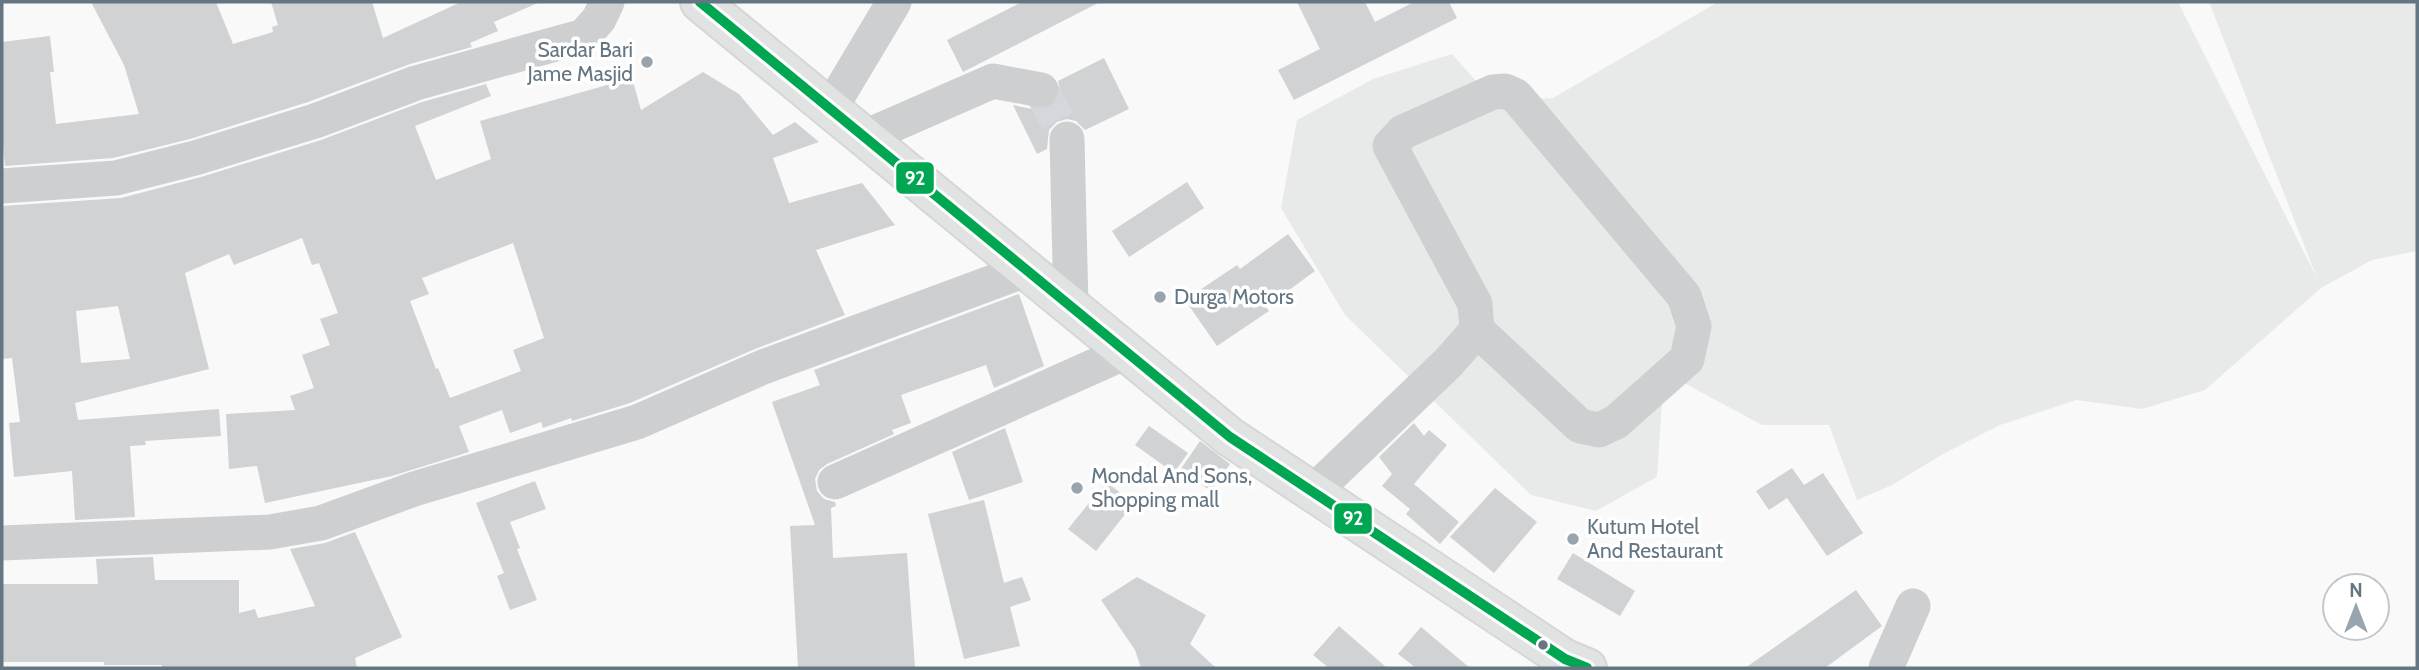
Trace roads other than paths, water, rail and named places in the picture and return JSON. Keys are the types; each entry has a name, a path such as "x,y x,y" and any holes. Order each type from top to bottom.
{"highway":[{"path":"700,2 1230,437 1572,665"}],"street":[{"path":"2,186 116,178 261,138 416,83 584,36 599,19 607,2"},
{"path":"830,108 894,2"},
{"path":"865,137 993,81 1041,90"},
{"path":"1313,492 1448,363 1478,330 1475,304 1390,146 1403,132 1493,92 1505,91 1516,96 1684,296 1694,326 1687,359 1616,422 1599,430 1580,426 1478,330"},
{"path":"1067,139 1071,306"},
{"path":"2,543 270,532 321,523 414,489 637,422 763,367 1026,270"},
{"path":"835,482 1126,352"},
{"path":"1886,668 1913,606"}],"tunnel":[{"path":"1041,90 1067,139"}],"place":[{"name":"Sardar Bari Jame Masjid","path":"647,62"},
{"name":"Durga Motors","path":"1160,297"},
{"name":"Mondal And Sons, Shopping mall","path":"1077,488"},
{"name":"Kutum Hotel And Restaurant","path":"1573,539"}]}
